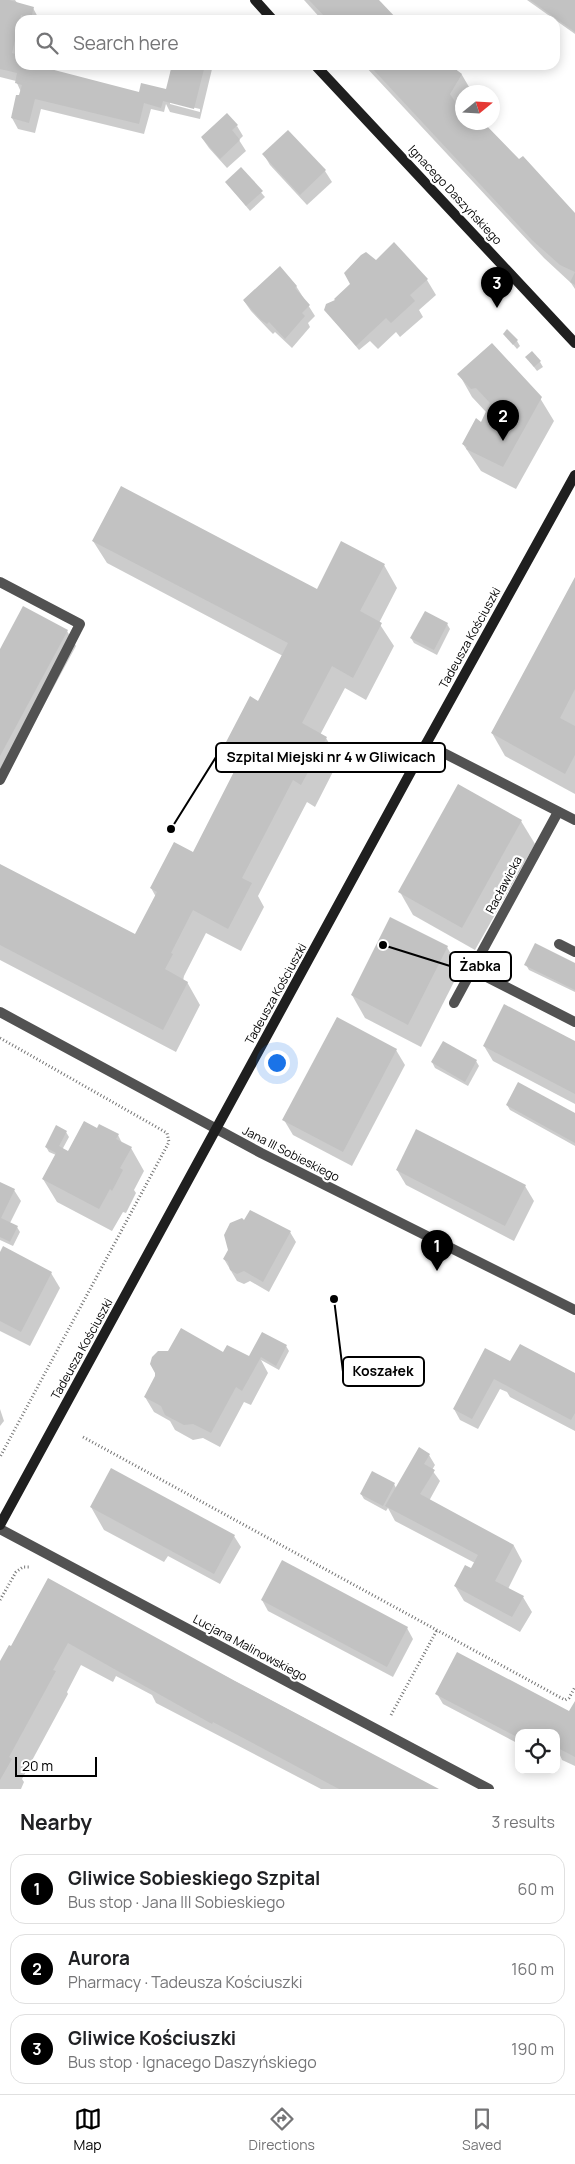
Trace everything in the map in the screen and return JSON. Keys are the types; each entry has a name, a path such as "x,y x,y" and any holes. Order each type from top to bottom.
{"street":[{"path":"255,0 268,15"},
{"name":"Ignacego Daszyńskiego","path":"320,70 575,343"},
{"name":"Tadeusza Kościuszki","path":"0,1527 426,744 575,475"},
{"path":"0,582 80,624 0,780"},
{"path":"426,744 575,820"},
{"name":"Racławicka","path":"454,1003 558,812"},
{"path":"559,944 575,952"},
{"path":"473,970 575,1022"},
{"name":"Jana III Sobieskiego","path":"0,1012 348,1198 575,1310"},
{"name":"Lucjana Malinowskiego","path":"0,1527 489,1789"}],"path":[{"path":"0,1038 167,1133 169,1142 0,1456"},
{"path":"83,1437 565,1700 569,1698 575,1687"},
{"path":"391,1716 437,1630"}],"building":[{"path":"0,0 9,0 34,7 32,15 15,15 15,40 12,53 15,54 15,70 54,70 139,92 141,83 166,89 171,70 204,70 194,109 163,101 161,108 144,103 139,124 35,99 29,123 11,118 16,95 19,95 22,85 15,83 17,73 0,69"},
{"path":"309,0 379,0 393,15 323,15"},
{"path":"530,0 575,0 575,32 560,21 560,15 551,15"},
{"path":"374,70 457,70 462,74 450,94 455,102 455,130 491,130 519,159 523,156 575,213 575,272 560,265 532,240"},
{"path":"227,113 238,125 232,130 240,140 220,159 201,137"},
{"path":"288,130 326,170 300,195 262,154"},
{"path":"241,167 263,191 246,206 225,182"},
{"path":"394,242 428,279 410,295 415,301 391,323 386,318 356,346 324,310 326,304 335,300 350,284 344,273 361,255 366,252 376,260"},
{"path":"280,266 297,286 295,288 310,305 302,313 305,316 285,339 269,322 267,324 261,320 243,300"},
{"path":"575,272 575,285 570,282"},
{"path":"507,329 518,340 513,345 503,334"},
{"path":"492,343 542,397 503,467 466,449 467,447 462,444 476,418 481,422 490,403 476,388 471,389 457,374"},
{"path":"532,351 541,361 534,367 525,357"},
{"path":"121,486 317,589 341,541 385,564 360,611 382,623 353,678 332,666 302,723 327,737 301,785 293,780 242,878 252,883 228,929 193,910 171,953 173,954 165,969 188,982 163,1030 0,945 0,864 135,934 157,892 150,888 174,842 193,852 242,756 225,744 250,696 258,701 288,643 92,541"},
{"path":"575,577 575,689 560,718 575,726 575,755 565,774 491,733"},
{"path":"23,606 68,630 0,756 0,649"},
{"path":"425,611 448,623 434,650 410,638"},
{"path":"458,784 522,820 462,928 398,892"},
{"path":"390,917 448,946 408,1025 351,995"},
{"path":"535,943 575,963 575,990 524,965"},
{"path":"504,1004 575,1041 575,1094 483,1046"},
{"path":"337,1017 397,1049 343,1152 282,1120"},
{"path":"443,1041 477,1060 465,1082 431,1062"},
{"path":"518,1082 575,1113 575,1143 506,1105"},
{"path":"84,1121 97,1128 99,1124 119,1134 116,1139 132,1147 120,1168 123,1170 112,1191 110,1189 99,1209 42,1179 56,1153 45,1147 56,1125 67,1131 59,1146 68,1151"},
{"path":"416,1129 526,1185 505,1226 396,1170"},
{"path":"0,1182 15,1189 1,1218 18,1226 10,1242 0,1237"},
{"path":"250,1210 291,1231 263,1282 244,1271 237,1274 230,1270 228,1262 223,1259 228,1250 224,1235 230,1223 242,1218 244,1220"},
{"path":"3,1246 52,1272 21,1332 0,1321 0,1252"},
{"path":"181,1328 223,1352 227,1345 249,1356 262,1332 287,1345 276,1366 261,1357 242,1391 236,1387 211,1433 193,1424 184,1425 165,1415 161,1406 144,1397 155,1376 150,1364 152,1357 158,1351 168,1351"},
{"path":"520,1344 575,1373 575,1413 571,1420 494,1379 472,1419 453,1409 485,1348 510,1361"},
{"path":"419,1447 430,1454 424,1464 435,1470 420,1494 514,1545 495,1581 524,1596 512,1617 454,1586 465,1565 471,1568 478,1555 385,1506"},
{"path":"111,1468 235,1535 214,1574 90,1507"},
{"path":"372,1471 395,1483 383,1506 360,1494"},
{"path":"282,1560 408,1627 387,1667 261,1600"},
{"path":"48,1578 235,1681 439,1789 339,1789 213,1722 212,1724 68,1643 53,1670 56,1671 9,1757 12,1759 0,1780 0,1661 9,1645 11,1646"},
{"path":"457,1652 569,1711 575,1701 575,1757 560,1749 560,1729 515,1729 515,1736 435,1694"}],"place":[{"name":"Gliwice Kościuszki","path":"497,308"},
{"name":"Aurora","path":"503,441"},
{"name":"Szpital Miejski nr 4 w Gliwicach","path":"171,829"},
{"name":"Żabka","path":"383,945"},
{"name":"Gliwice Sobieskiego Szpital","path":"437,1271"},
{"name":"Koszałek","path":"334,1299"}]}
